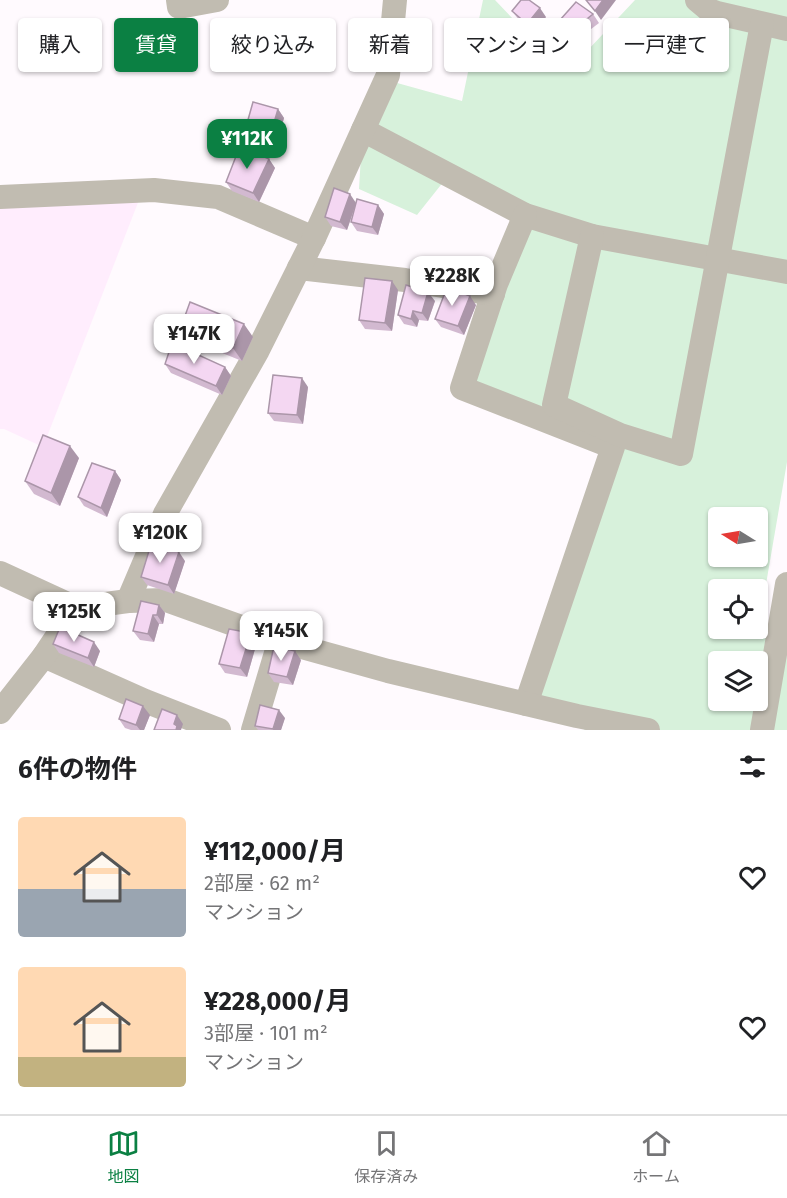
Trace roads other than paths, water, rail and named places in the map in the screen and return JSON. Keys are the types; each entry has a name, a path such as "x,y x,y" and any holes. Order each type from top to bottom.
{"street":[{"path":"178,0 179,7 217,0"},
{"path":"128,601 165,514 258,350 314,238 388,75 395,0"},
{"path":"697,0 717,14 787,29"},
{"path":"592,236 554,405 620,435 681,454 762,24"},
{"path":"363,130 525,215 592,236 787,272"},
{"path":"0,197 154,190 218,197 314,238"},
{"path":"525,215 493,294 462,388 613,447 526,704"},
{"path":"299,268 405,280 493,294"},
{"path":"0,573 76,608 128,601 166,600 280,641 388,671 526,704 575,723 648,730"},
{"path":"762,730 787,584"},
{"path":"4,702 44,656 76,608"},
{"path":"253,730 280,641"},
{"path":"44,656 145,701 219,730"}]}
